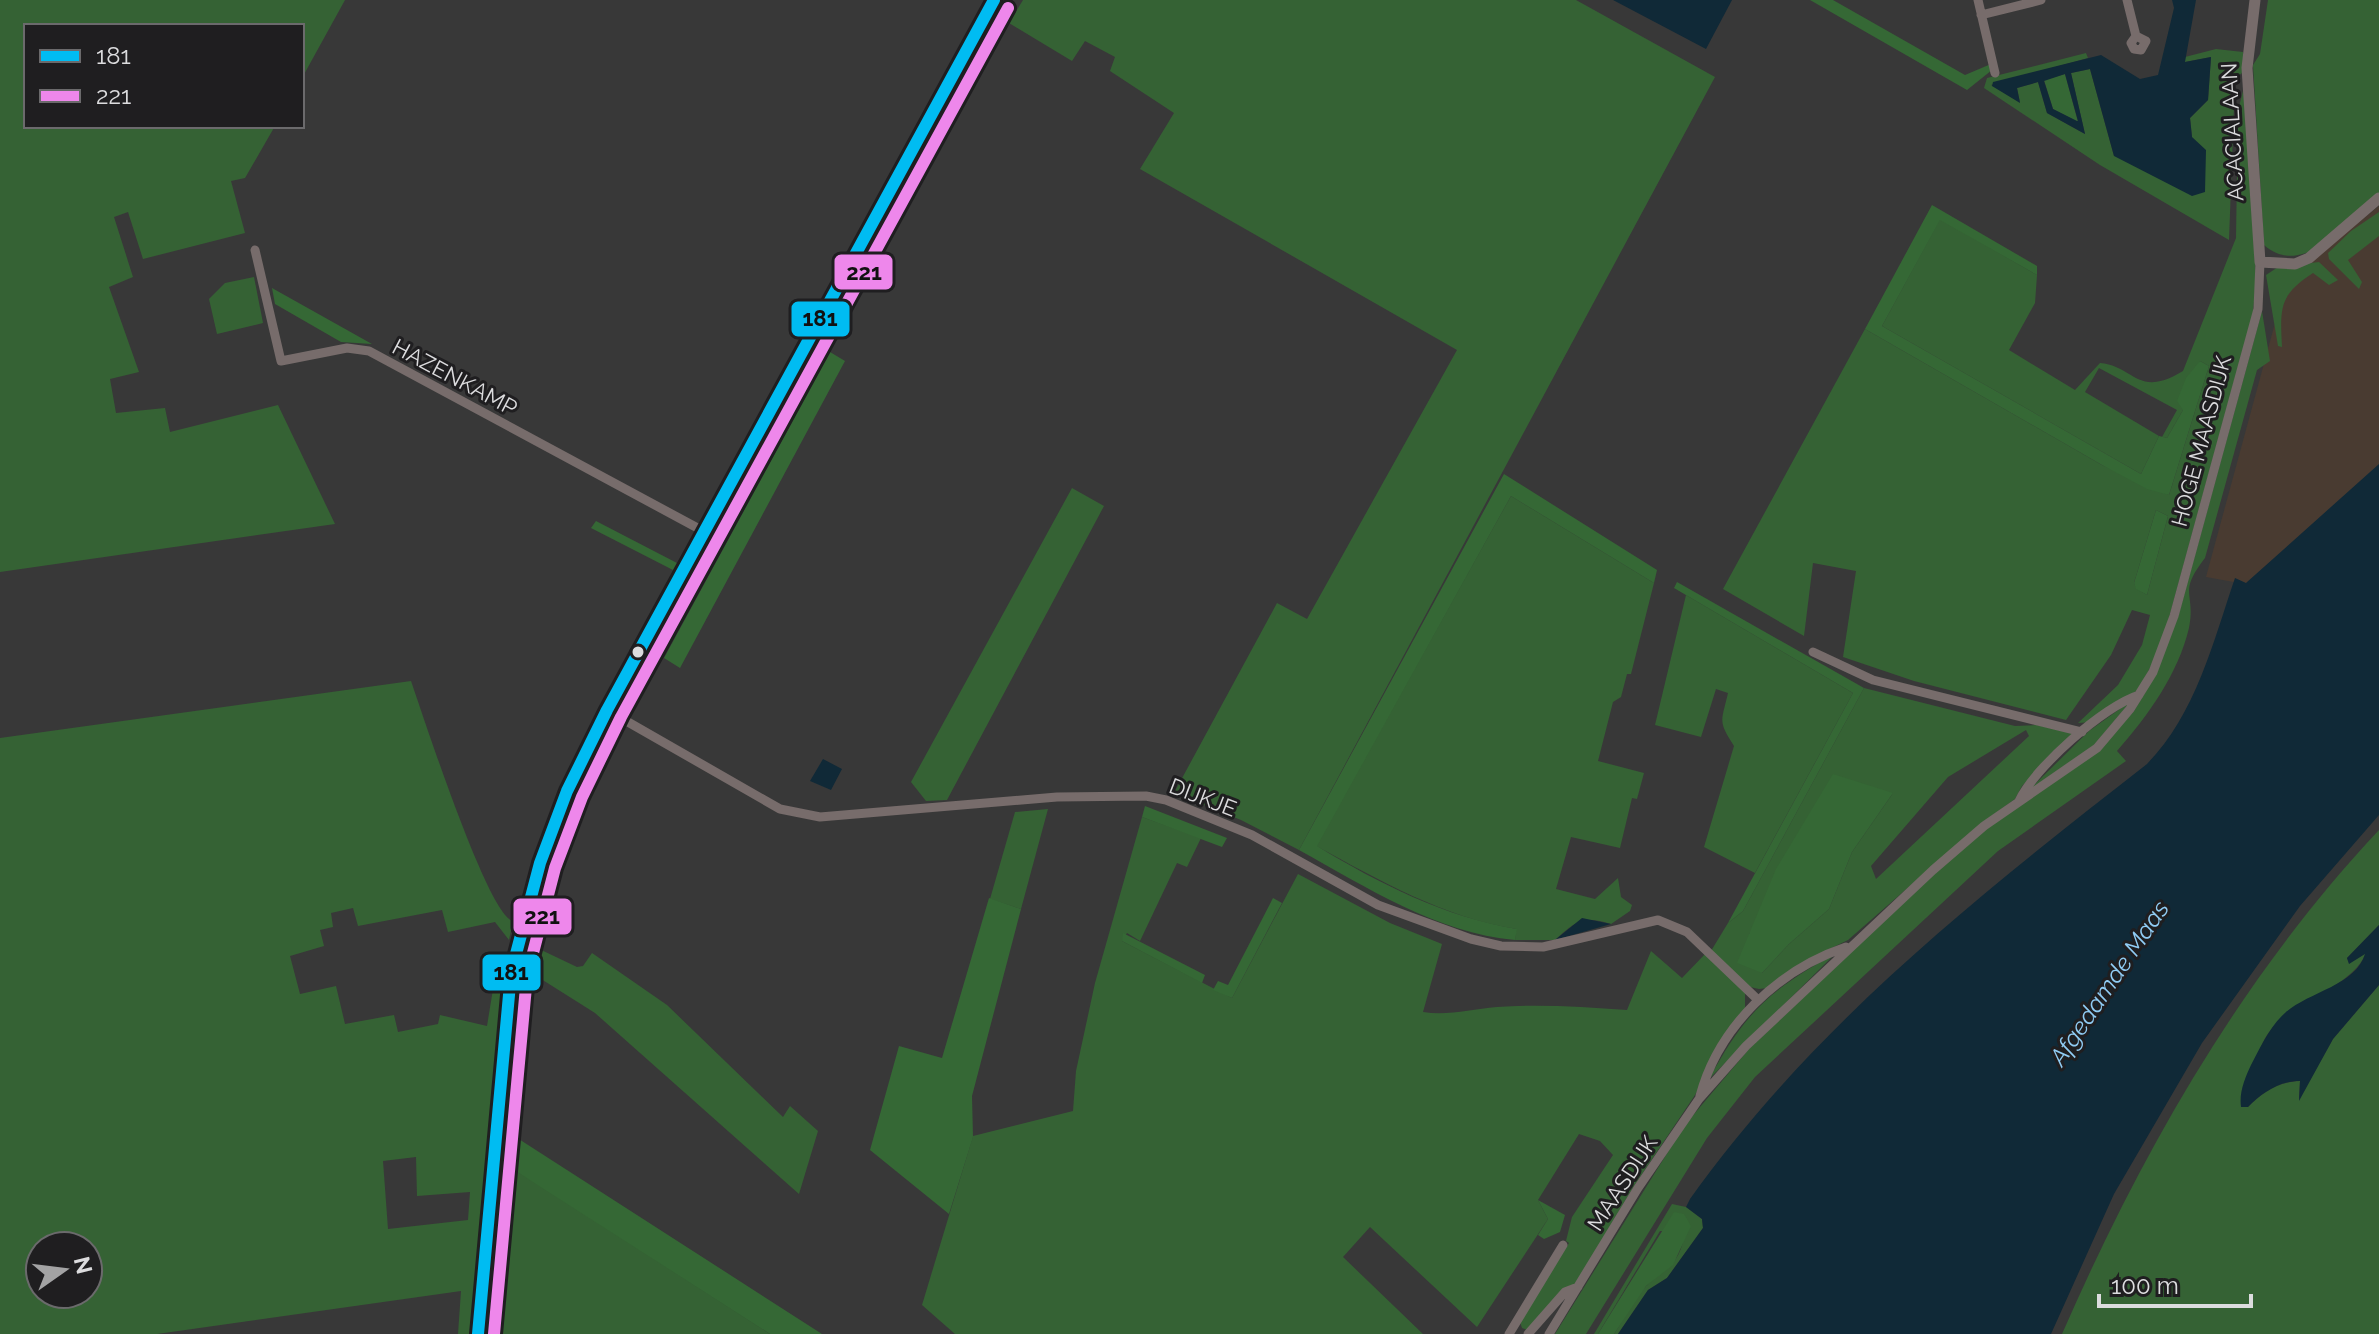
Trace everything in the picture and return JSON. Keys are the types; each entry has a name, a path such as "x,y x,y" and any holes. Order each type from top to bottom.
{"street":[{"path":"478,1334 511,973 540,863 567,791 607,710 994,0"},
{"path":"1978,0 1995,73"},
{"path":"1981,15 2041,0"},
{"path":"2127,0 2136,36"},
{"name":"ACACIALAAN","path":"2255,0 2247,68 2260,262"},
{"path":"2260,262 2295,264 2309,258 2379,198"},
{"name":"HAZENKAMP","path":"255,250 281,361 347,348 369,351 705,532"},
{"name":"HOGE MAASDIJK","path":"2139,695 2153,672 2174,616 2258,309 2260,262"},
{"path":"1813,652 1873,680 2082,732 2127,699 2139,695"},
{"name":"MAASDIJK","path":"1549,1334 1638,1188 1699,1099 1746,1046 1849,946 1963,843 2097,748 2139,695"},
{"name":"DIJKJE","path":"607,710 780,809 801,814 839,816 1057,797 1146,796 1166,800 1252,835 1378,905 1471,939 1501,946 1543,947 1658,920 1687,932 1756,998"},
{"name":"MAASDIJK","path":"2019,801 2026,787 2082,732"},
{"name":"MAASDIJK","path":"1699,1099 1704,1080 1756,998 1810,963 1849,946"},
{"name":"MAASDIJK","path":"1563,1245 1511,1331 1526,1334 1565,1292 1578,1287"}],"shaded area":[{"path":"2379,206 2379,468 2245,584 2206,577 2287,279"}],"green space":[{"path":"0,0 345,0 304,74 304,24 24,24 24,128 274,128 245,178 231,181 245,233 143,259 128,212 114,217 133,277 109,287 139,372 110,379 116,413 165,408 170,432 278,405 335,524 0,572"},
{"path":"1023,0 1576,0 1715,77 1299,850 1241,820 1174,793 1277,603 1307,619 1457,350 1140,169 1174,113 1110,71 1115,57 1085,41 1072,61 1009,23"},
{"path":"1810,0 1833,0 1965,75 1991,64 1992,70 1967,90"},
{"path":"2268,0 2379,0 2379,196 2325,243 2295,256 2279,254 2264,245 2253,65 2260,54"},
{"path":"2216,49 2243,52 2243,72 2235,79 2229,240 2100,165 1984,88 1987,78 2086,53 2088,58 1991,85 2020,102 2017,88 2038,82 2047,113 2085,134 2071,73 2090,69 2114,156 2192,137 2190,118 2208,100 2211,57 2185,62 2185,57"},
{"path":"2065,74 2078,122 2053,109 2044,80"},
{"path":"2244,87 2256,278 2253,313 2167,625 2139,689 2092,722 2078,723 2118,685 2142,645 2150,615 2132,610 2111,655 2066,720 1914,681 1843,657 1856,571 1813,563 1804,636 1723,589 1865,329 2102,465 2169,495 2209,366 2200,361 2183,410 2167,438 2162,437 2177,410 2099,368 2085,392 2159,436 2141,474 1882,326 1940,219 2037,275 2035,303 2009,350 2075,390 2100,363 2112,365 2146,382 2168,379 2183,371 2236,238 2238,111","holes":["2156,510 2168,516 2147,595 2134,583"]},
{"path":"1932,205 2037,266 2037,275 1940,220 1882,326 2141,474 2159,436 2167,438 2183,410 2177,401 2186,378 2200,361 2209,366 2169,495 2147,489 2102,465 1865,329"},
{"path":"2379,212 2379,236 2348,260 2362,282 2359,289 2329,259 2328,253 2351,231"},
{"path":"2319,262 2338,280 2329,285 2313,273 2294,288 2284,304 2282,347 2278,346 2266,275 2278,267"},
{"path":"254,277 263,323 217,334 209,299 225,283"},
{"path":"272,288 372,344 341,342 275,304"},
{"path":"2262,311 2270,361 2257,370 2205,558 2189,586 2191,616 2184,645 2160,694 2117,751 2126,761 1998,851 1755,1077 1707,1138 1586,1334 1555,1334 1684,1126 1749,1049 1935,872 1986,829 2099,749 2134,711 2156,674 2178,617"},
{"path":"830,352 845,361 680,668 664,658"},
{"path":"1504,474 1657,570 1654,583 1511,496 1317,846 1413,897 1490,924 1517,929 1515,940 1486,936 1430,918 1376,893 1299,850"},
{"path":"1072,488 1104,506 947,800 926,801 911,782"},
{"path":"1511,496 1654,583 1631,674 1627,674 1621,697 1613,702 1598,761 1644,773 1637,799 1632,798 1620,848 1571,837 1556,889 1595,899 1618,878 1621,897 1632,905 1630,911 1611,924 1594,920 1580,922 1555,940 1515,940 1516,929 1438,907 1316,846"},
{"path":"2156,510 2168,516 2147,595 2136,589 2134,583"},
{"path":"596,521 677,563 673,570 591,528"},
{"path":"1677,582 1864,688 1743,911 1728,923 1853,693 1674,588"},
{"path":"1686,595 1853,693 1755,873 1704,847 1734,746 1722,721 1728,693 1716,689 1701,737 1655,725"},
{"path":"411,681 473,852 502,911 513,921 509,940 495,922 448,932 442,910 358,926 353,908 331,913 333,927 320,930 324,946 290,956 300,994 336,986 345,1024 394,1015 398,1032 438,1024 440,1015 487,1026 499,952 508,954 473,1334 458,1334 461,1291 157,1334 0,1334 0,738","holes":["416,1157 417,1196 470,1192 468,1220 388,1229 383,1161"]},
{"path":"1864,688 2015,726 2037,725 2075,734 2022,786 2015,799 1982,823 1848,940 1807,960 1767,988 1750,987 1711,951 1728,923 1743,911","holes":["2026,730 2029,736 1876,879 1871,866 1948,777","1893,793 1852,852 1829,909 1762,973 1749,934 1756,924"]},
{"path":"2131,701 2094,745 2027,792 2089,731"},
{"path":"1833,774 1893,793 1852,852 1829,909 1762,973 1737,963 1776,869"},
{"path":"1145,806 1227,838 1222,847 1142,817"},
{"path":"1048,809 1021,909 990,899 1015,812"},
{"path":"1142,817 1201,838 1187,867 1177,863 1140,941 1127,933 1122,941 1232,998 1298,874 1390,923 1442,944 1423,1012 1451,1013 1529,1006 1627,1010 1651,951 1682,978 1706,953 1745,992 1745,1008 1695,1095 1634,1186 1576,1283 1527,1330 1522,1328 1520,1322 1569,1243 1566,1241 1572,1217 1613,1155 1600,1141 1579,1134 1538,1200 1548,1219 1477,1327 1370,1227 1343,1257 1423,1334 955,1334 922,1305 973,1136 1073,1111 1076,1071 1095,983"},
{"path":"2379,830 2379,925 2347,958 2349,963 2366,953 2348,976 2291,1012 2267,1035 2257,1060 2248,1107 2271,1089 2300,1081 2299,1099 2333,1039 2379,985 2379,1334 2062,1334 2126,1199 2199,1068 2283,945 2329,886"},
{"path":"989,898 1021,909 972,1096 973,1137 949,1214 870,1150 899,1046 942,1058"},
{"path":"1273,898 1282,903 1232,998 1213,990 1218,981 1228,985"},
{"path":"1123,933 1205,975 1202,983 1122,941"},
{"path":"535,947 577,967 583,966 592,953 667,1005 783,1117 790,1106 818,1131 799,1194 595,1013 530,972"},
{"path":"1835,954 1709,1079 1735,1037 1761,1005 1793,979"},
{"path":"511,1134 822,1334 770,1334 508,1166"},
{"path":"508,1166 770,1334 498,1334 494,1323"},
{"path":"1538,1200 1565,1215 1560,1232 1544,1239 1538,1235 1548,1219"},
{"path":"1672,1204 1686,1207 1702,1219 1703,1228 1667,1278 1648,1290 1618,1334 1614,1334 1641,1291 1672,1264 1680,1252 1685,1231 1660,1231 1598,1334 1594,1334"},
{"path":"1674,1212 1684,1214 1691,1226 1673,1265 1646,1286 1614,1334 1598,1334"}],"water":[{"path":"1613,0 1732,0 1706,49"},
{"path":"2172,0 2196,0 2185,62 2211,57 2208,100 2190,118 2192,137 2206,150 2205,192 2192,196 2114,156 2090,69 2071,73 2085,134 2047,113 2038,82 2017,88 2020,103 1992,86 1993,82 2101,55 2140,79 2158,75 2174,8","holes":["2065,74 2078,121 2053,109 2044,81"]},
{"name":"Afgedamde Maas","path":"2379,464 2379,815 2300,906 2202,1043 2114,1194 2051,1334 1618,1334 1648,1290 1667,1278 1703,1228 1702,1219 1686,1207 1690,1199 1739,1135 1791,1075 1845,1019 1961,913 2147,764 2164,744 2191,700 2235,578 2246,583"},
{"path":"823,759 842,769 831,790 810,781"},
{"path":"1582,918 1611,924 1555,940"},
{"path":"2379,925 2379,985 2333,1039 2299,1101 2300,1081 2271,1089 2248,1107 2241,1107 2247,1075 2275,1024 2296,1005 2352,973 2365,954 2349,964 2347,958"}],"transit line":[{"name":"181","path":"478,1334 511,973 540,863 567,791 607,710 994,0"},
{"name":"221","path":"494,1334 527,976 555,868 582,797 621,717 1008,8"}]}
